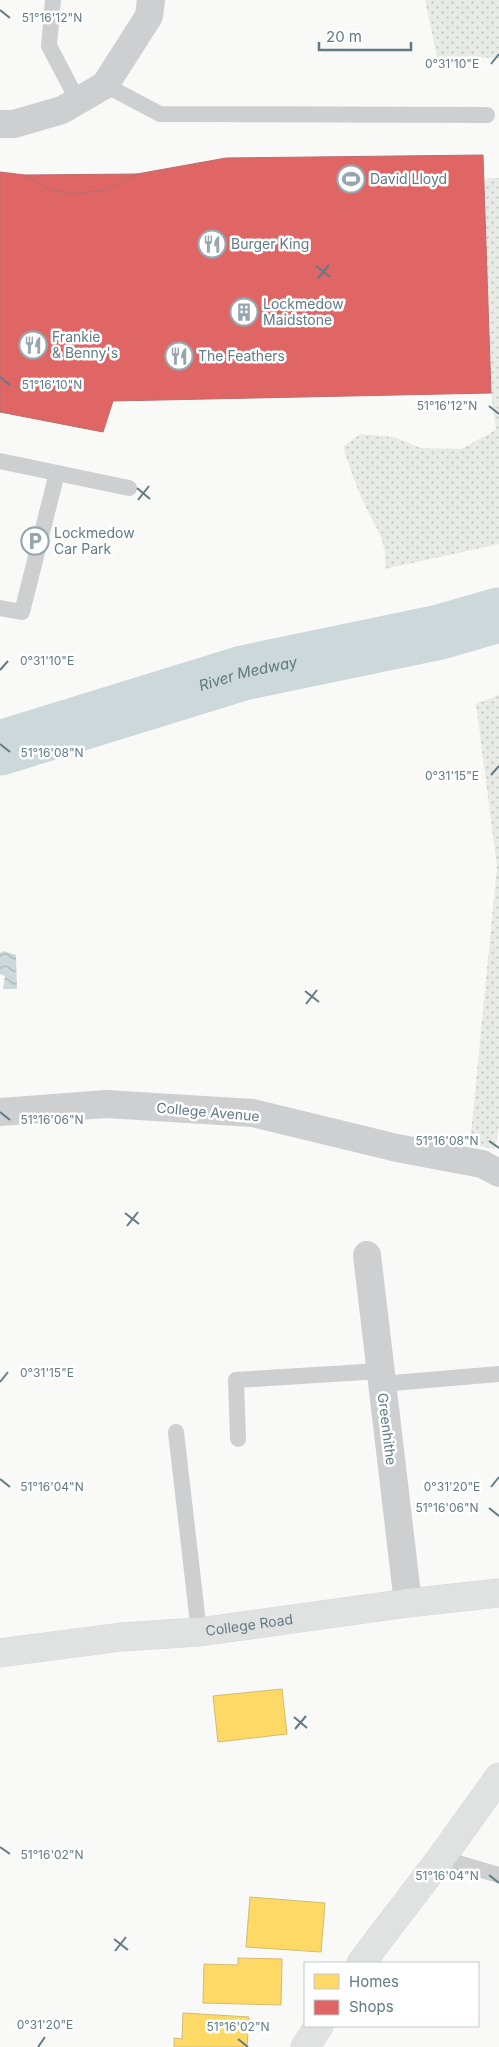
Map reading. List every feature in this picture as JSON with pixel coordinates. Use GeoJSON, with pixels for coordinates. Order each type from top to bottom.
{"type":"FeatureCollection","features":[{"type":"Feature","properties":{"kind":"main road","name":"College Road"},"geometry":{"type":"LineString","coordinates":[[0,1653],[121,1637],[199,1632],[408,1603],[499,1593]]}},
{"type":"Feature","properties":{"kind":"main road"},"geometry":{"type":"LineString","coordinates":[[362,1962],[441,1858],[499,1777]]}},
{"type":"Feature","properties":{"kind":"main road"},"geometry":{"type":"LineString","coordinates":[[305,2047],[318,2027]]}},
{"type":"Feature","properties":{"kind":"street"},"geometry":{"type":"LineString","coordinates":[[0,124],[14,124],[62,110],[105,85],[149,16],[152,0]]}},
{"type":"Feature","properties":{"kind":"street","name":"College Avenue"},"geometry":{"type":"LineString","coordinates":[[0,1112],[106,1104],[252,1114],[397,1148],[482,1164],[499,1173]]}},
{"type":"Feature","properties":{"kind":"street","name":"Greenhithe"},"geometry":{"type":"LineString","coordinates":[[368,1255],[380,1377],[408,1603]]}},
{"type":"Feature","properties":{"kind":"lane"},"geometry":{"type":"LineString","coordinates":[[53,0],[49,46],[78,101]]}},
{"type":"Feature","properties":{"kind":"lane"},"geometry":{"type":"LineString","coordinates":[[105,85],[160,114],[487,115]]}},
{"type":"Feature","properties":{"kind":"lane"},"geometry":{"type":"LineString","coordinates":[[0,461],[129,488]]}},
{"type":"Feature","properties":{"kind":"lane"},"geometry":{"type":"LineString","coordinates":[[0,608],[22,612],[57,473]]}},
{"type":"Feature","properties":{"kind":"lane"},"geometry":{"type":"LineString","coordinates":[[238,1439],[236,1380],[499,1374]]}},
{"type":"Feature","properties":{"kind":"lane"},"geometry":{"type":"LineString","coordinates":[[176,1432],[199,1632]]}},
{"type":"Feature","properties":{"kind":"lane"},"geometry":{"type":"LineString","coordinates":[[441,1858],[499,1875]]}},
{"type":"Feature","properties":{"kind":"shaded area"},"geometry":{"type":"Polygon","coordinates":[[[425,0],[499,0],[499,58],[437,57],[425,0]]]}},
{"type":"Feature","properties":{"kind":"shaded area"},"geometry":{"type":"Polygon","coordinates":[[[499,178],[499,544],[385,569],[382,541],[360,495],[343,447],[360,434],[394,437],[421,448],[461,449],[496,430],[491,393],[484,180],[499,178]]]}},
{"type":"Feature","properties":{"kind":"shaded area"},"geometry":{"type":"Polygon","coordinates":[[[499,695],[499,1125],[495,1149],[470,1144],[497,867],[476,704],[499,695]]]}},
{"type":"Feature","properties":{"kind":"water"},"geometry":{"type":"Polygon","coordinates":[[[3,951],[16,955],[17,989],[3,989],[5,976],[0,974],[0,953],[3,951]]]}},
{"type":"Feature","properties":{"kind":"building: Homes"},"geometry":{"type":"Polygon","coordinates":[[[282,1689],[287,1734],[218,1742],[213,1696],[282,1689]]]}},
{"type":"Feature","properties":{"kind":"building: Homes"},"geometry":{"type":"Polygon","coordinates":[[[250,1897],[325,1903],[321,1952],[246,1947],[250,1897]]]}},
{"type":"Feature","properties":{"kind":"building: Homes"},"geometry":{"type":"Polygon","coordinates":[[[238,1958],[282,1959],[281,2005],[203,2003],[204,1964],[238,1965],[238,1958]]]}},
{"type":"Feature","properties":{"kind":"building: Homes"},"geometry":{"type":"Polygon","coordinates":[[[183,2013],[249,2017],[247,2047],[174,2047],[174,2038],[182,2039],[183,2013]]]}},
{"type":"Feature","properties":{"kind":"building: Shops","name":"Lockmedow Maidstone"},"geometry":{"type":"Polygon","coordinates":[[[483,155],[491,393],[113,401],[103,432],[0,412],[0,172],[25,175],[47,188],[65,193],[80,193],[105,190],[137,174],[226,158],[483,155]]]}},
{"type":"Feature","properties":{"kind":"building: Shops"},"geometry":{"type":"Polygon","coordinates":[[[137,174],[105,190],[80,193],[65,193],[47,188],[25,175],[137,174]]]}},
{"type":"Feature","properties":{"kind":"waterway","name":"River Medway"},"geometry":{"type":"LineString","coordinates":[[0,748],[243,673],[440,632],[499,615]]}},
{"type":"Feature","properties":{"kind":"place","name":"David Lloyd"},"geometry":{"type":"Point","coordinates":[351,179]}},
{"type":"Feature","properties":{"kind":"place","name":"Burger King"},"geometry":{"type":"Point","coordinates":[212,244]}},
{"type":"Feature","properties":{"kind":"place","name":"Lockmedow Maidstone"},"geometry":{"type":"Point","coordinates":[244,312]}},
{"type":"Feature","properties":{"kind":"place","name":"Frankie & Benny's"},"geometry":{"type":"Point","coordinates":[33,345]}},
{"type":"Feature","properties":{"kind":"place","name":"The Feathers"},"geometry":{"type":"Point","coordinates":[179,356]}},
{"type":"Feature","properties":{"kind":"place","name":"Lockmedow Car Park"},"geometry":{"type":"Point","coordinates":[35,541]}}]}
